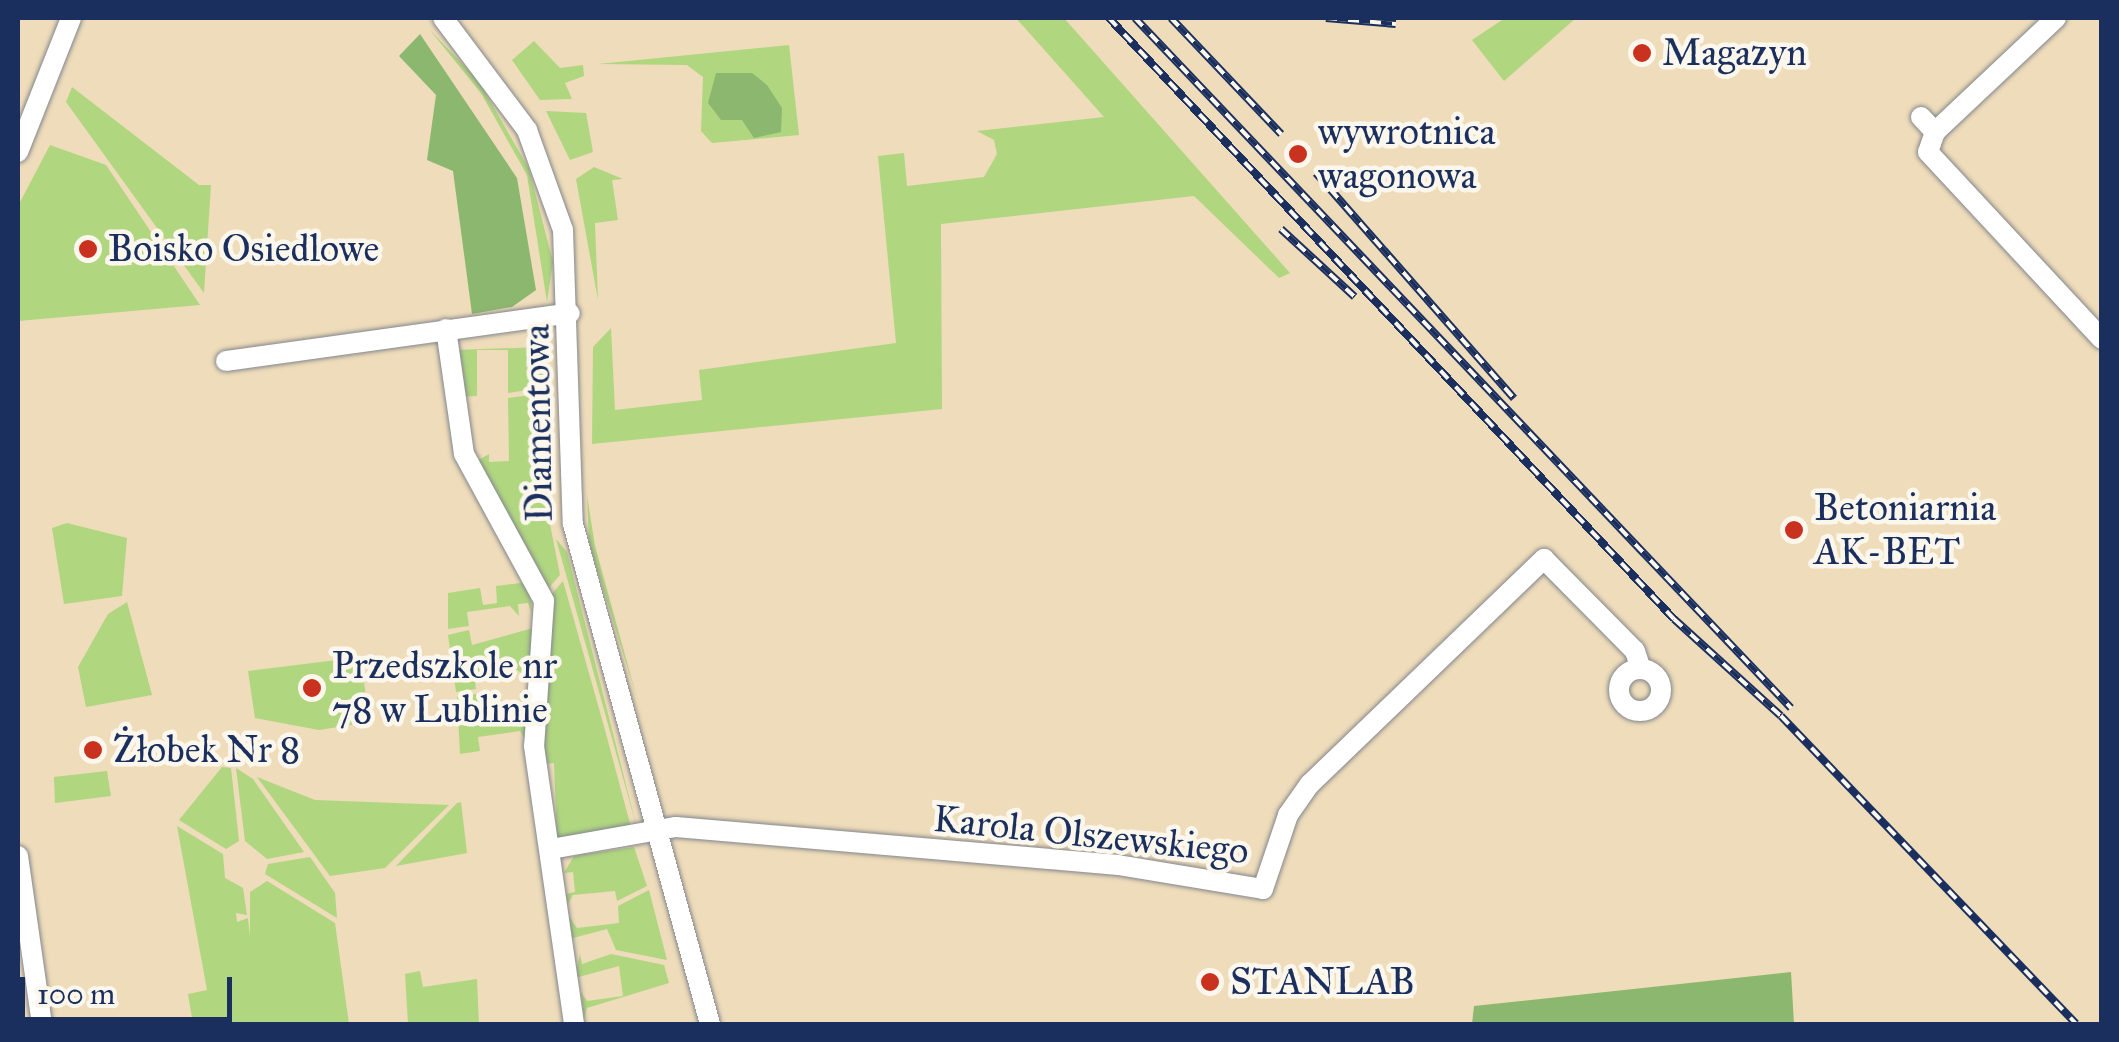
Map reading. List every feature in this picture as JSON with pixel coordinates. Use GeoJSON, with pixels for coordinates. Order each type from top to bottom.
{"type":"FeatureCollection","features":[{"type":"Feature","properties":{"kind":"street"},"geometry":{"type":"LineString","coordinates":[[18,152],[71,18]]}},
{"type":"Feature","properties":{"kind":"street","name":"Diamentowa"},"geometry":{"type":"LineString","coordinates":[[443,18],[534,146],[563,230],[570,313],[572,524],[710,1024]]}},
{"type":"Feature","properties":{"kind":"street"},"geometry":{"type":"LineString","coordinates":[[2056,18],[1928,124],[1928,152],[2102,340]]}},
{"type":"Feature","properties":{"kind":"street"},"geometry":{"type":"LineString","coordinates":[[226,361],[570,313]]}},
{"type":"Feature","properties":{"kind":"street"},"geometry":{"type":"LineString","coordinates":[[446,329],[464,454],[544,601],[534,746],[552,848],[574,1024]]}},
{"type":"Feature","properties":{"kind":"street","name":"Karola Olszewskiego"},"geometry":{"type":"LineString","coordinates":[[656,832],[1118,865],[1263,888],[1299,800],[1544,560],[1635,652],[1641,669]]}},
{"type":"Feature","properties":{"kind":"street"},"geometry":{"type":"LineString","coordinates":[[552,848],[656,832]]}},
{"type":"Feature","properties":{"kind":"street"},"geometry":{"type":"LineString","coordinates":[[18,856],[42,1024]]}},
{"type":"Feature","properties":{"kind":"green space"},"geometry":{"type":"Polygon","coordinates":[[[1016,18],[1064,18],[1290,273],[1279,278],[1194,196],[941,224],[942,409],[592,444],[593,347],[611,328],[615,410],[702,400],[699,370],[896,343],[878,156],[904,153],[907,186],[984,177],[997,154],[994,140],[977,131],[1104,117],[1016,18]]]}},
{"type":"Feature","properties":{"kind":"green space"},"geometry":{"type":"Polygon","coordinates":[[[1505,18],[1576,18],[1504,81],[1472,40],[1505,18]]]}},
{"type":"Feature","properties":{"kind":"green space"},"geometry":{"type":"Polygon","coordinates":[[[429,29],[478,80],[529,169],[553,262],[547,302],[527,175],[481,93],[429,29]]]}},
{"type":"Feature","properties":{"kind":"green space"},"geometry":{"type":"Polygon","coordinates":[[[420,34],[517,178],[536,290],[512,307],[472,314],[453,171],[427,160],[436,95],[399,56],[420,34]]]}},
{"type":"Feature","properties":{"kind":"green space"},"geometry":{"type":"Polygon","coordinates":[[[534,41],[560,68],[583,65],[584,76],[565,83],[572,99],[540,100],[512,60],[534,41]]]}},
{"type":"Feature","properties":{"kind":"green space"},"geometry":{"type":"Polygon","coordinates":[[[789,45],[799,135],[712,143],[701,131],[703,77],[687,65],[598,64],[789,45]]]}},
{"type":"Feature","properties":{"kind":"green space"},"geometry":{"type":"Polygon","coordinates":[[[716,73],[752,73],[767,85],[782,108],[781,132],[754,138],[742,120],[721,120],[708,103],[716,73]]]}},
{"type":"Feature","properties":{"kind":"green space"},"geometry":{"type":"Polygon","coordinates":[[[72,87],[199,185],[211,185],[204,293],[66,102],[72,87]]]}},
{"type":"Feature","properties":{"kind":"green space"},"geometry":{"type":"Polygon","coordinates":[[[546,111],[586,113],[593,152],[570,160],[546,111]]]}},
{"type":"Feature","properties":{"kind":"green space"},"geometry":{"type":"Polygon","coordinates":[[[50,145],[106,165],[200,305],[18,321],[18,206],[50,145]]]}},
{"type":"Feature","properties":{"kind":"green space"},"geometry":{"type":"Polygon","coordinates":[[[594,167],[623,179],[612,180],[618,220],[595,223],[598,300],[576,179],[594,167]]]}},
{"type":"Feature","properties":{"kind":"green space"},"geometry":{"type":"Polygon","coordinates":[[[542,347],[547,387],[508,393],[508,350],[477,350],[477,396],[460,397],[456,350],[542,347]]]}},
{"type":"Feature","properties":{"kind":"green space"},"geometry":{"type":"Polygon","coordinates":[[[547,393],[549,519],[560,575],[546,591],[477,461],[489,454],[489,462],[509,461],[508,398],[547,393]]]}},
{"type":"Feature","properties":{"kind":"green space"},"geometry":{"type":"Polygon","coordinates":[[[587,495],[595,546],[636,695],[589,543],[587,495]]]}},
{"type":"Feature","properties":{"kind":"green space"},"geometry":{"type":"Polygon","coordinates":[[[67,523],[127,538],[122,596],[64,604],[52,528],[67,523]]]}},
{"type":"Feature","properties":{"kind":"green space"},"geometry":{"type":"Polygon","coordinates":[[[556,539],[567,552],[637,828],[592,667],[556,539]]]}},
{"type":"Feature","properties":{"kind":"green space"},"geometry":{"type":"Polygon","coordinates":[[[563,581],[632,831],[557,838],[554,763],[544,764],[541,740],[549,597],[563,581]]]}},
{"type":"Feature","properties":{"kind":"green space"},"geometry":{"type":"Polygon","coordinates":[[[529,584],[532,614],[528,603],[518,604],[519,616],[510,606],[467,612],[469,626],[448,629],[448,593],[480,588],[483,605],[497,603],[496,586],[529,584]]]}},
{"type":"Feature","properties":{"kind":"green space"},"geometry":{"type":"Polygon","coordinates":[[[127,602],[152,695],[86,707],[78,667],[108,614],[127,602]]]}},
{"type":"Feature","properties":{"kind":"green space"},"geometry":{"type":"Polygon","coordinates":[[[533,628],[530,679],[517,670],[474,675],[476,689],[456,692],[448,635],[469,630],[472,645],[533,628]]]}},
{"type":"Feature","properties":{"kind":"green space"},"geometry":{"type":"Polygon","coordinates":[[[361,657],[369,722],[319,730],[255,718],[248,671],[361,657]]]}},
{"type":"Feature","properties":{"kind":"green space"},"geometry":{"type":"Polygon","coordinates":[[[520,691],[529,691],[526,741],[520,731],[478,737],[480,751],[460,754],[457,697],[476,694],[479,708],[521,702],[520,691]]]}},
{"type":"Feature","properties":{"kind":"green space"},"geometry":{"type":"Polygon","coordinates":[[[222,767],[231,768],[239,841],[226,849],[179,820],[222,767]]]}},
{"type":"Feature","properties":{"kind":"green space"},"geometry":{"type":"Polygon","coordinates":[[[236,768],[253,779],[304,852],[267,859],[245,841],[236,768]]]}},
{"type":"Feature","properties":{"kind":"green space"},"geometry":{"type":"Polygon","coordinates":[[[107,771],[111,796],[55,803],[54,777],[107,771]]]}},
{"type":"Feature","properties":{"kind":"green space"},"geometry":{"type":"Polygon","coordinates":[[[257,777],[315,800],[449,805],[385,868],[330,876],[257,777]]]}},
{"type":"Feature","properties":{"kind":"green space"},"geometry":{"type":"Polygon","coordinates":[[[461,802],[467,853],[396,866],[457,803],[461,802]]]}},
{"type":"Feature","properties":{"kind":"green space"},"geometry":{"type":"Polygon","coordinates":[[[177,826],[223,854],[225,878],[243,888],[247,915],[236,913],[237,922],[248,918],[250,937],[250,892],[267,881],[335,923],[349,1024],[193,1024],[188,994],[207,990],[177,826]]]}},
{"type":"Feature","properties":{"kind":"green space"},"geometry":{"type":"Polygon","coordinates":[[[634,847],[647,886],[617,901],[615,891],[573,895],[568,904],[566,894],[575,892],[573,872],[564,873],[574,856],[634,847]]]}},
{"type":"Feature","properties":{"kind":"green space"},"geometry":{"type":"Polygon","coordinates":[[[310,857],[335,893],[337,918],[265,874],[268,864],[310,857]]]}},
{"type":"Feature","properties":{"kind":"green space"},"geometry":{"type":"Polygon","coordinates":[[[649,890],[667,960],[616,950],[607,929],[569,939],[569,916],[577,928],[619,923],[618,906],[649,890]]]}},
{"type":"Feature","properties":{"kind":"green space"},"geometry":{"type":"Polygon","coordinates":[[[580,954],[582,964],[611,954],[664,965],[669,983],[587,1008],[584,1019],[581,992],[587,1001],[623,996],[619,966],[575,978],[580,954]]]}},
{"type":"Feature","properties":{"kind":"green space"},"geometry":{"type":"Polygon","coordinates":[[[420,971],[423,987],[477,979],[479,1024],[408,1024],[405,974],[420,971]]]}},
{"type":"Feature","properties":{"kind":"green space"},"geometry":{"type":"Polygon","coordinates":[[[1791,972],[1794,1024],[1472,1024],[1474,1006],[1791,972]]]}},
{"type":"Feature","properties":{"kind":"railway"},"geometry":{"type":"LineString","coordinates":[[1109,18],[1674,619],[1781,716],[2076,1024]]}},
{"type":"Feature","properties":{"kind":"railway"},"geometry":{"type":"LineString","coordinates":[[1135,18],[1791,708]]}},
{"type":"Feature","properties":{"kind":"railway"},"geometry":{"type":"LineString","coordinates":[[1171,18],[1281,134]]}},
{"type":"Feature","properties":{"kind":"railway"},"geometry":{"type":"LineString","coordinates":[[1326,18],[1396,24]]}},
{"type":"Feature","properties":{"kind":"railway"},"geometry":{"type":"LineString","coordinates":[[1316,173],[1514,398]]}},
{"type":"Feature","properties":{"kind":"railway"},"geometry":{"type":"LineString","coordinates":[[1281,229],[1355,297]]}},
{"type":"Feature","properties":{"kind":"place","name":"Magazyn"},"geometry":{"type":"Point","coordinates":[1642,53]}},
{"type":"Feature","properties":{"kind":"place","name":"wywrotnica wagonowa"},"geometry":{"type":"Point","coordinates":[1298,154]}},
{"type":"Feature","properties":{"kind":"place","name":"Boisko Osiedlowe"},"geometry":{"type":"Point","coordinates":[88,249]}},
{"type":"Feature","properties":{"kind":"place","name":"Betoniarnia AK-BET"},"geometry":{"type":"Point","coordinates":[1794,530]}},
{"type":"Feature","properties":{"kind":"place","name":"Przedszkole nr 78 w Lublinie"},"geometry":{"type":"Point","coordinates":[312,688]}},
{"type":"Feature","properties":{"kind":"place","name":"Żłobek Nr 8"},"geometry":{"type":"Point","coordinates":[93,750]}},
{"type":"Feature","properties":{"kind":"place","name":"STANLAB"},"geometry":{"type":"Point","coordinates":[1210,982]}}]}
